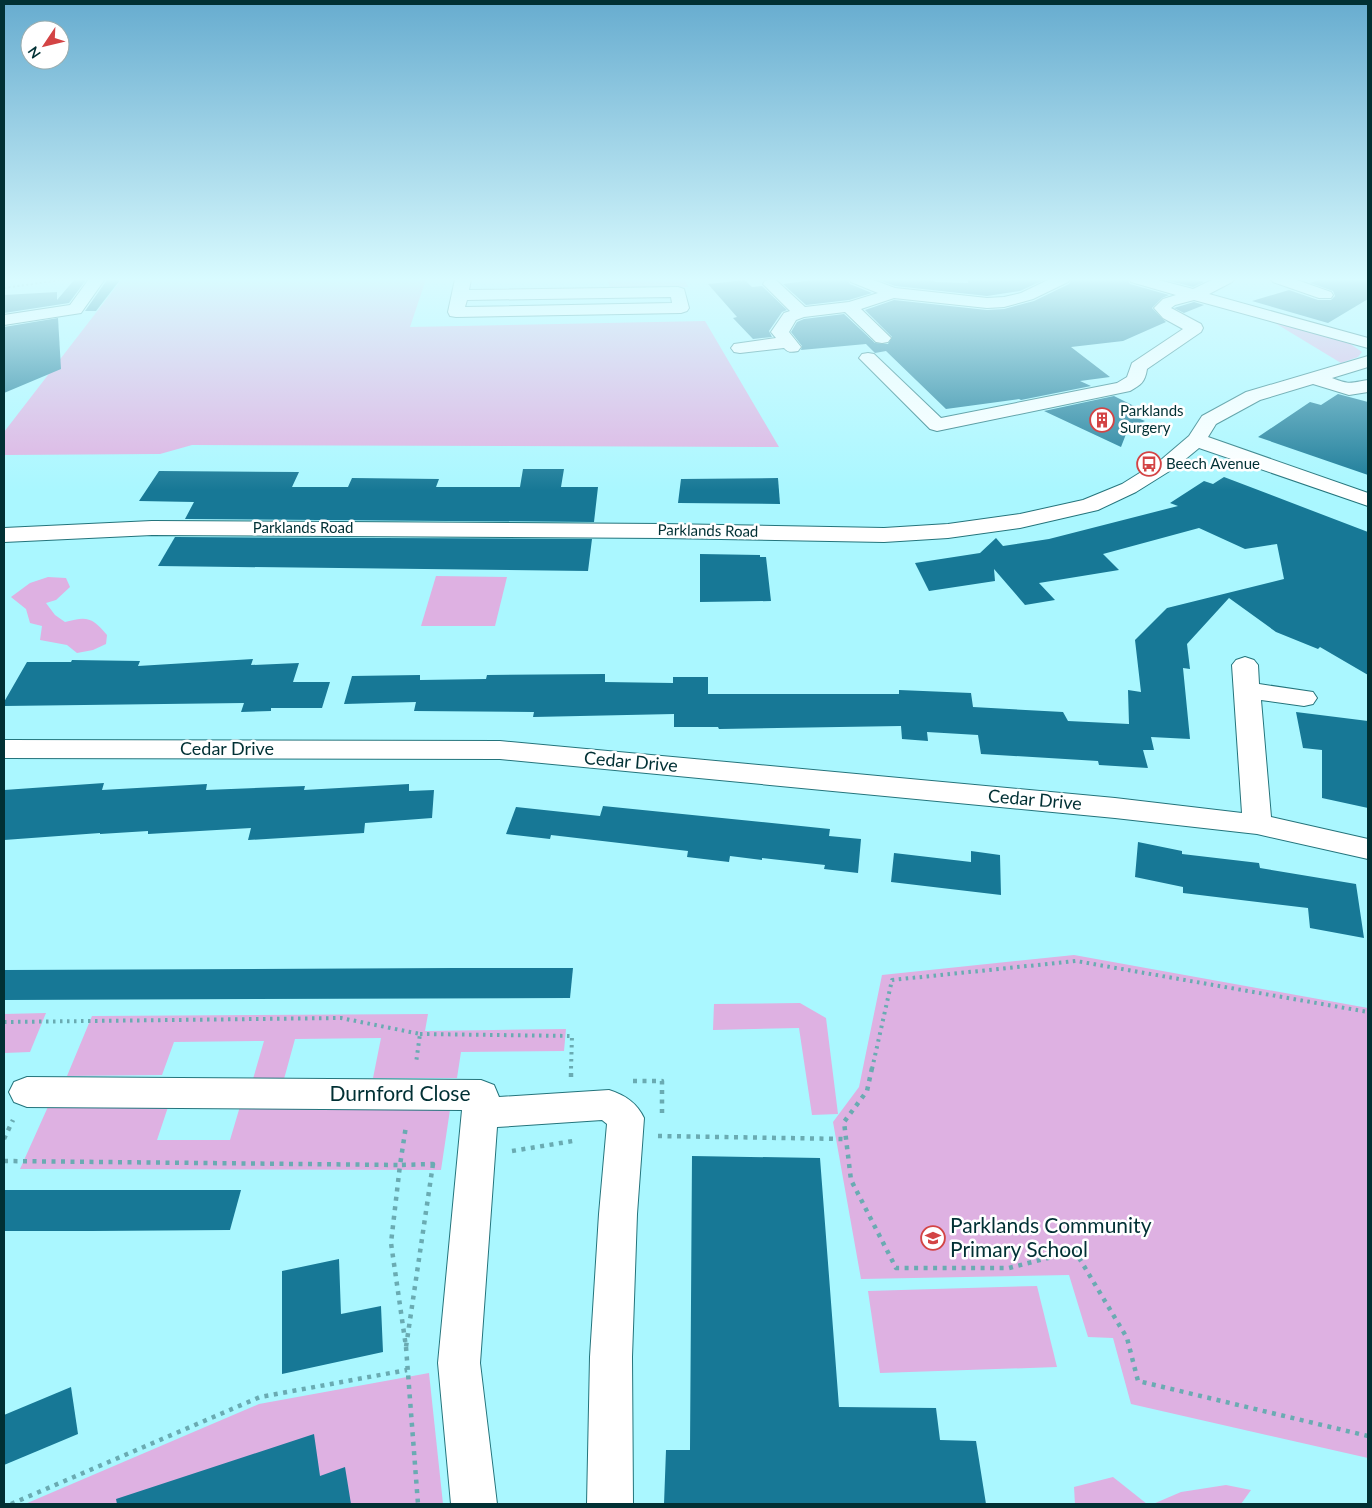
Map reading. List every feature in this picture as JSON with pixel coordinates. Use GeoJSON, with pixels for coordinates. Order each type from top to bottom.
{"type":"FeatureCollection","features":[{"type":"Feature","properties":{"kind":"street"},"geometry":{"type":"LineString","coordinates":[[868,358],[937,425],[1131,384],[1136,380],[1138,368],[1165,349]]}},
{"type":"Feature","properties":{"kind":"street","name":"Parklands Road"},"geometry":{"type":"LineString","coordinates":[[4,535],[152,528],[653,530],[884,535],[948,532],[1020,520],[1090,505],[1128,488],[1169,463],[1196,440],[1209,420],[1253,396],[1368,361]]}},
{"type":"Feature","properties":{"kind":"street"},"geometry":{"type":"LineString","coordinates":[[1315,378],[1350,390],[1360,390],[1368,385]]}},
{"type":"Feature","properties":{"kind":"street"},"geometry":{"type":"LineString","coordinates":[[1196,440],[1368,500]]}},
{"type":"Feature","properties":{"kind":"street"},"geometry":{"type":"LineString","coordinates":[[1257,824],[1246,678],[1304,698]]}},
{"type":"Feature","properties":{"kind":"street","name":"Cedar Drive"},"geometry":{"type":"LineString","coordinates":[[4,749],[500,750],[1115,808],[1257,824],[1368,849]]}},
{"type":"Feature","properties":{"kind":"street","name":"Durnford Close"},"geometry":{"type":"LineString","coordinates":[[27,1092],[481,1095],[459,1363],[474,1504]]}},
{"type":"Feature","properties":{"kind":"street"},"geometry":{"type":"LineString","coordinates":[[480,1113],[609,1105],[626,1118],[618,1214],[611,1348],[610,1504]]}},
{"type":"Feature","properties":{"kind":"path"},"geometry":{"type":"LineString","coordinates":[[1368,1012],[1076,961],[892,980],[867,1091],[844,1122],[851,1180],[896,1268],[1009,1268],[1075,1251],[1127,1338],[1138,1381],[1368,1436]]}},
{"type":"Feature","properties":{"kind":"path"},"geometry":{"type":"LineString","coordinates":[[420,1034],[572,1036],[571,1081],[578,1081]]}},
{"type":"Feature","properties":{"kind":"path"},"geometry":{"type":"LineString","coordinates":[[624,1081],[662,1081],[662,1118]]}},
{"type":"Feature","properties":{"kind":"path"},"geometry":{"type":"LineString","coordinates":[[661,1127],[661,1136]]}},
{"type":"Feature","properties":{"kind":"path"},"geometry":{"type":"LineString","coordinates":[[406,1348],[433,1164],[400,1165],[391,1243],[406,1348],[418,1504]]}},
{"type":"Feature","properties":{"kind":"path"},"geometry":{"type":"LineString","coordinates":[[11,1504],[260,1397],[407,1370]]}},
{"type":"Feature","properties":{"kind":"shaded area"},"geometry":{"type":"Polygon","coordinates":[[[68,349],[722,349],[779,447],[192,445],[160,454],[4,455],[4,432],[68,349]]]}},
{"type":"Feature","properties":{"kind":"shaded area"},"geometry":{"type":"Polygon","coordinates":[[[1319,349],[1358,349],[1362,352],[1358,357],[1341,363],[1319,349]]]}},
{"type":"Feature","properties":{"kind":"shaded area"},"geometry":{"type":"Polygon","coordinates":[[[436,576],[507,577],[495,626],[421,626],[436,576]]]}},
{"type":"Feature","properties":{"kind":"shaded area"},"geometry":{"type":"Polygon","coordinates":[[[48,577],[66,578],[70,587],[56,600],[46,603],[55,615],[65,622],[79,619],[93,621],[107,635],[106,644],[93,650],[77,653],[67,645],[40,640],[42,626],[30,623],[26,609],[11,597],[30,583],[48,577]]]}},
{"type":"Feature","properties":{"kind":"shaded area"},"geometry":{"type":"Polygon","coordinates":[[[1074,955],[1368,1008],[1368,1458],[1131,1404],[1113,1338],[1088,1337],[1069,1275],[861,1279],[833,1122],[859,1087],[882,975],[1074,955]]]}},
{"type":"Feature","properties":{"kind":"shaded area"},"geometry":{"type":"Polygon","coordinates":[[[800,1003],[826,1018],[838,1114],[812,1115],[799,1028],[713,1030],[714,1004],[800,1003]]]}},
{"type":"Feature","properties":{"kind":"shaded area"},"geometry":{"type":"Polygon","coordinates":[[[46,1013],[30,1052],[4,1053],[4,1014],[46,1013]]]}},
{"type":"Feature","properties":{"kind":"shaded area"},"geometry":{"type":"Polygon","coordinates":[[[428,1014],[425,1031],[566,1029],[564,1051],[461,1052],[457,1078],[373,1078],[381,1038],[295,1039],[284,1079],[253,1079],[264,1041],[174,1042],[162,1075],[67,1076],[92,1016],[428,1014]]]}},
{"type":"Feature","properties":{"kind":"shaded area"},"geometry":{"type":"Polygon","coordinates":[[[51,1100],[170,1101],[157,1140],[230,1140],[241,1103],[451,1103],[441,1170],[20,1169],[51,1100]]]}},
{"type":"Feature","properties":{"kind":"shaded area"},"geometry":{"type":"Polygon","coordinates":[[[1037,1286],[1057,1367],[880,1373],[868,1291],[1037,1286]]]}},
{"type":"Feature","properties":{"kind":"shaded area"},"geometry":{"type":"Polygon","coordinates":[[[429,1373],[443,1504],[25,1504],[259,1404],[429,1373]]]}},
{"type":"Feature","properties":{"kind":"shaded area"},"geometry":{"type":"Polygon","coordinates":[[[1113,1477],[1147,1504],[1075,1504],[1074,1487],[1113,1477]]]}},
{"type":"Feature","properties":{"kind":"shaded area"},"geometry":{"type":"Polygon","coordinates":[[[1226,1485],[1251,1490],[1241,1504],[1153,1504],[1181,1492],[1226,1485]]]}},
{"type":"Feature","properties":{"kind":"building"},"geometry":{"type":"Polygon","coordinates":[[[4,349],[60,349],[61,369],[4,393],[4,349]]]}},
{"type":"Feature","properties":{"kind":"building"},"geometry":{"type":"Polygon","coordinates":[[[871,349],[1074,349],[1110,377],[1080,381],[1091,386],[1021,400],[946,409],[886,351],[875,353],[871,349]]]}},
{"type":"Feature","properties":{"kind":"building"},"geometry":{"type":"Polygon","coordinates":[[[1338,394],[1368,402],[1368,475],[1258,437],[1310,402],[1321,405],[1338,394]]]}},
{"type":"Feature","properties":{"kind":"building","name":"Parklands Surgery"},"geometry":{"type":"Polygon","coordinates":[[[1114,396],[1136,407],[1123,412],[1145,421],[1128,429],[1121,447],[1044,411],[1114,396]]]}},
{"type":"Feature","properties":{"kind":"building"},"geometry":{"type":"Polygon","coordinates":[[[523,469],[564,469],[561,487],[598,487],[594,522],[185,519],[194,502],[139,501],[159,471],[299,472],[292,487],[348,487],[352,478],[439,479],[436,487],[520,487],[523,469]]]}},
{"type":"Feature","properties":{"kind":"building"},"geometry":{"type":"Polygon","coordinates":[[[1224,477],[1368,532],[1368,675],[1320,647],[1318,649],[1276,632],[1229,598],[1187,644],[1190,669],[1183,668],[1190,739],[1151,737],[1154,750],[1143,750],[1148,768],[1099,765],[1098,761],[981,754],[978,735],[927,732],[928,741],[902,739],[901,726],[719,729],[718,727],[674,727],[674,714],[533,717],[534,712],[414,711],[416,702],[344,704],[352,676],[420,675],[420,680],[486,679],[487,675],[605,674],[605,682],[673,683],[673,677],[708,677],[708,694],[899,694],[899,690],[971,693],[973,707],[1063,712],[1068,721],[1129,724],[1128,690],[1141,692],[1135,640],[1167,608],[1284,579],[1277,544],[1245,549],[1199,528],[1103,554],[1119,570],[1039,583],[1055,600],[1025,605],[994,569],[995,581],[929,591],[915,563],[980,553],[996,538],[1003,546],[1049,539],[1178,506],[1170,503],[1204,481],[1213,484],[1224,477]]]}},
{"type":"Feature","properties":{"kind":"building"},"geometry":{"type":"Polygon","coordinates":[[[778,478],[780,504],[678,503],[681,479],[778,478]]]}},
{"type":"Feature","properties":{"kind":"building"},"geometry":{"type":"Polygon","coordinates":[[[175,537],[592,539],[588,571],[158,566],[175,537]]]}},
{"type":"Feature","properties":{"kind":"building"},"geometry":{"type":"Polygon","coordinates":[[[700,554],[760,555],[760,557],[766,557],[771,601],[700,602],[700,554]]]}},
{"type":"Feature","properties":{"kind":"building"},"geometry":{"type":"Polygon","coordinates":[[[253,659],[251,665],[299,663],[293,682],[330,682],[322,708],[271,708],[271,711],[241,712],[244,703],[4,706],[4,702],[27,662],[71,662],[72,660],[140,661],[138,666],[253,659]]]}},
{"type":"Feature","properties":{"kind":"building"},"geometry":{"type":"Polygon","coordinates":[[[1296,712],[1368,721],[1368,808],[1322,798],[1322,750],[1303,748],[1296,712]]]}},
{"type":"Feature","properties":{"kind":"building"},"geometry":{"type":"Polygon","coordinates":[[[104,783],[102,790],[207,784],[206,790],[305,786],[304,790],[409,784],[409,791],[434,790],[432,818],[365,823],[364,833],[248,840],[251,828],[148,834],[148,831],[100,833],[4,840],[4,790],[104,783]]]}},
{"type":"Feature","properties":{"kind":"building"},"geometry":{"type":"Polygon","coordinates":[[[603,806],[830,829],[829,836],[861,839],[858,873],[824,869],[825,865],[762,858],[762,860],[730,856],[729,862],[687,857],[688,851],[551,835],[550,839],[506,834],[516,807],[600,816],[603,806]]]}},
{"type":"Feature","properties":{"kind":"building"},"geometry":{"type":"Polygon","coordinates":[[[1138,842],[1182,851],[1182,854],[1259,863],[1260,868],[1356,884],[1364,938],[1310,928],[1308,908],[1183,893],[1183,887],[1135,877],[1138,842]]]}},
{"type":"Feature","properties":{"kind":"building"},"geometry":{"type":"Polygon","coordinates":[[[971,851],[1000,855],[1001,895],[891,882],[894,853],[971,862],[971,851]]]}},
{"type":"Feature","properties":{"kind":"building"},"geometry":{"type":"Polygon","coordinates":[[[573,968],[570,998],[4,1000],[4,970],[573,968]]]}},
{"type":"Feature","properties":{"kind":"building"},"geometry":{"type":"Polygon","coordinates":[[[692,1156],[820,1158],[839,1407],[936,1408],[940,1440],[976,1441],[986,1504],[664,1504],[666,1450],[690,1450],[692,1156]]]}},
{"type":"Feature","properties":{"kind":"building"},"geometry":{"type":"Polygon","coordinates":[[[4,1190],[241,1190],[230,1230],[4,1231],[4,1190]]]}},
{"type":"Feature","properties":{"kind":"building"},"geometry":{"type":"Polygon","coordinates":[[[339,1259],[341,1314],[381,1306],[383,1352],[282,1374],[282,1271],[339,1259]]]}},
{"type":"Feature","properties":{"kind":"building"},"geometry":{"type":"Polygon","coordinates":[[[71,1387],[78,1434],[4,1465],[4,1415],[71,1387]]]}},
{"type":"Feature","properties":{"kind":"building"},"geometry":{"type":"Polygon","coordinates":[[[314,1434],[320,1476],[345,1467],[351,1504],[117,1504],[116,1499],[314,1434]]]}},
{"type":"Feature","properties":{"kind":"place","name":"Parklands Surgery"},"geometry":{"type":"Point","coordinates":[1102,420]}},
{"type":"Feature","properties":{"kind":"place","name":"Beech Avenue"},"geometry":{"type":"Point","coordinates":[1149,464]}},
{"type":"Feature","properties":{"kind":"place","name":"Parklands Community Primary School"},"geometry":{"type":"Point","coordinates":[933,1238]}}]}
